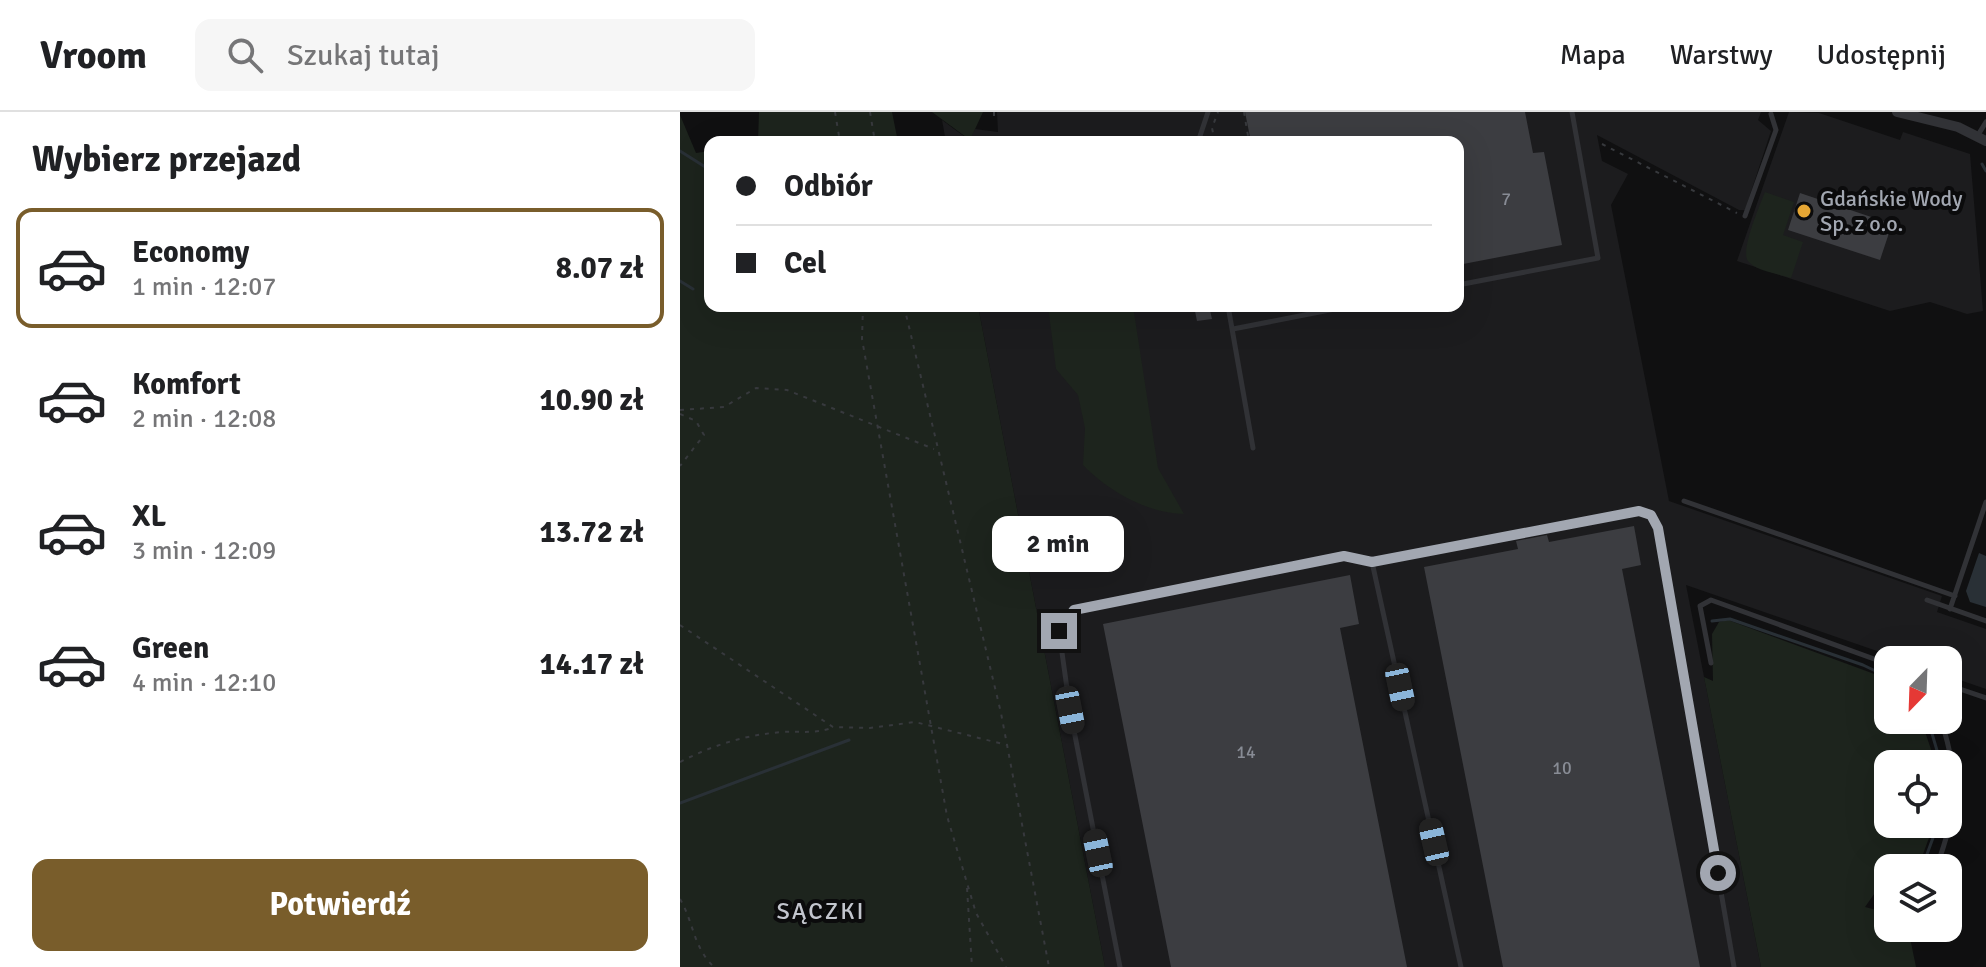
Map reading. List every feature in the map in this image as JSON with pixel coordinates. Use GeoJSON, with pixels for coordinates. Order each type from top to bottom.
{"type":"FeatureCollection","features":[{"type":"Feature","properties":{"kind":"street"},"geometry":{"type":"LineString","coordinates":[[1897,112],[1958,127],[1982,138]]}},
{"type":"Feature","properties":{"kind":"lane"},"geometry":{"type":"LineString","coordinates":[[1200,136],[1208,112]]}},
{"type":"Feature","properties":{"kind":"lane"},"geometry":{"type":"LineString","coordinates":[[1464,284],[1598,258],[1572,112]]}},
{"type":"Feature","properties":{"kind":"lane"},"geometry":{"type":"LineString","coordinates":[[1745,216],[1776,130],[1771,114]]}},
{"type":"Feature","properties":{"kind":"lane"},"geometry":{"type":"LineString","coordinates":[[1982,138],[1986,122]]}},
{"type":"Feature","properties":{"kind":"lane"},"geometry":{"type":"LineString","coordinates":[[1229,312],[1253,448]]}},
{"type":"Feature","properties":{"kind":"lane"},"geometry":{"type":"LineString","coordinates":[[1233,329],[1319,312]]}},
{"type":"Feature","properties":{"kind":"lane"},"geometry":{"type":"LineString","coordinates":[[1684,501],[1955,596]]}},
{"type":"Feature","properties":{"kind":"lane"},"geometry":{"type":"LineString","coordinates":[[1950,609],[1986,502]]}},
{"type":"Feature","properties":{"kind":"lane"},"geometry":{"type":"LineString","coordinates":[[1120,967],[1070,710],[1059,631],[1066,617],[1074,610],[1344,556],[1372,562],[1639,511],[1651,515],[1658,528],[1734,967]]}},
{"type":"Feature","properties":{"kind":"lane"},"geometry":{"type":"LineString","coordinates":[[1372,562],[1461,967]]}},
{"type":"Feature","properties":{"kind":"lane"},"geometry":{"type":"LineString","coordinates":[[1711,663],[1700,606],[1711,600],[1874,659]]}},
{"type":"Feature","properties":{"kind":"lane"},"geometry":{"type":"LineString","coordinates":[[1927,600],[1986,621]]}},
{"type":"Feature","properties":{"kind":"lane"},"geometry":{"type":"LineString","coordinates":[[1962,690],[1986,698]]}},
{"type":"Feature","properties":{"kind":"lane"},"geometry":{"type":"LineString","coordinates":[[1941,854],[1956,801],[1953,758],[1945,734]]}},
{"type":"Feature","properties":{"kind":"path"},"geometry":{"type":"LineString","coordinates":[[835,112],[839,136]]}},
{"type":"Feature","properties":{"kind":"path"},"geometry":{"type":"LineString","coordinates":[[870,112],[874,136]]}},
{"type":"Feature","properties":{"kind":"path"},"geometry":{"type":"LineString","coordinates":[[994,112],[994,119]]}},
{"type":"Feature","properties":{"kind":"path"},"geometry":{"type":"LineString","coordinates":[[1214,136],[1212,128],[1218,112]]}},
{"type":"Feature","properties":{"kind":"path"},"geometry":{"type":"LineString","coordinates":[[1244,112],[1248,136]]}},
{"type":"Feature","properties":{"kind":"path"},"geometry":{"type":"LineString","coordinates":[[1602,144],[1745,216]]}},
{"type":"Feature","properties":{"kind":"path"},"geometry":{"type":"LineString","coordinates":[[863,312],[862,339],[947,816],[976,913],[1006,967]]}},
{"type":"Feature","properties":{"kind":"path"},"geometry":{"type":"LineString","coordinates":[[905,312],[1007,745],[1049,967]]}},
{"type":"Feature","properties":{"kind":"path"},"geometry":{"type":"LineString","coordinates":[[680,412],[724,407],[756,388],[787,390],[829,404],[936,450]]}},
{"type":"Feature","properties":{"kind":"path"},"geometry":{"type":"LineString","coordinates":[[680,412],[696,421],[704,435],[680,466]]}},
{"type":"Feature","properties":{"kind":"path"},"geometry":{"type":"LineString","coordinates":[[680,625],[833,727]]}},
{"type":"Feature","properties":{"kind":"path"},"geometry":{"type":"LineString","coordinates":[[680,762],[708,748],[749,736],[811,733],[833,727],[929,725],[1007,745]]}},
{"type":"Feature","properties":{"kind":"path"},"geometry":{"type":"LineString","coordinates":[[967,882],[972,967]]}},
{"type":"Feature","properties":{"kind":"path"},"geometry":{"type":"LineString","coordinates":[[680,899],[688,914],[697,950],[714,967]]}},
{"type":"Feature","properties":{"kind":"shaded area"},"geometry":{"type":"Polygon","coordinates":[[[759,112],[892,112],[897,136],[758,136],[759,112]]]}},
{"type":"Feature","properties":{"kind":"shaded area"},"geometry":{"type":"Polygon","coordinates":[[[932,112],[983,112],[972,136],[965,136],[932,112]]]}},
{"type":"Feature","properties":{"kind":"shaded area"},"geometry":{"type":"Polygon","coordinates":[[[997,112],[1761,112],[1758,120],[1771,131],[1745,210],[1739,210],[1597,135],[1602,161],[1628,174],[1611,205],[1669,501],[1942,596],[1937,612],[1986,629],[1986,689],[1962,681],[1962,646],[1874,646],[1874,650],[1686,585],[1761,967],[1105,967],[979,312],[1464,312],[1464,136],[971,136],[975,129],[998,132],[997,112]]]}},
{"type":"Feature","properties":{"kind":"shaded area"},"geometry":{"type":"Polygon","coordinates":[[[1789,112],[1819,113],[1900,140],[1903,132],[1970,154],[1983,311],[1967,314],[1930,302],[1890,311],[1737,261],[1789,112]]]}},
{"type":"Feature","properties":{"kind":"shaded area"},"geometry":{"type":"Polygon","coordinates":[[[680,115],[696,153],[704,152],[704,312],[979,312],[1105,967],[680,967],[680,115]]]}},
{"type":"Feature","properties":{"kind":"shaded area"},"geometry":{"type":"Polygon","coordinates":[[[942,120],[964,136],[945,136],[942,120]]]}},
{"type":"Feature","properties":{"kind":"shaded area"},"geometry":{"type":"Polygon","coordinates":[[[1765,192],[1794,202],[1783,235],[1803,242],[1791,278],[1756,267],[1746,256],[1765,192]]]}},
{"type":"Feature","properties":{"kind":"shaded area"},"geometry":{"type":"Polygon","coordinates":[[[1049,312],[1134,312],[1158,468],[1184,514],[1156,510],[1129,499],[1083,465],[1085,428],[1078,395],[1056,369],[1049,312]]]}},
{"type":"Feature","properties":{"kind":"shaded area"},"geometry":{"type":"Polygon","coordinates":[[[1979,553],[1986,556],[1986,607],[1970,602],[1966,591],[1979,553]]]}},
{"type":"Feature","properties":{"kind":"shaded area"},"geometry":{"type":"Polygon","coordinates":[[[1728,620],[1874,674],[1874,734],[1926,734],[1931,750],[1874,750],[1874,838],[1929,838],[1923,854],[1874,854],[1874,894],[1865,907],[1874,909],[1874,942],[1911,942],[1916,967],[1761,967],[1704,677],[1713,681],[1712,634],[1719,622],[1728,620]]]}},
{"type":"Feature","properties":{"kind":"building"},"geometry":{"type":"Polygon","coordinates":[[[1245,112],[1525,112],[1533,153],[1544,152],[1562,245],[1464,264],[1464,136],[1250,136],[1245,112]]]}},
{"type":"Feature","properties":{"kind":"building"},"geometry":{"type":"Polygon","coordinates":[[[1800,193],[1892,224],[1880,260],[1788,230],[1800,193]]]}},
{"type":"Feature","properties":{"kind":"building"},"geometry":{"type":"Polygon","coordinates":[[[1195,312],[1210,312],[1212,319],[1197,321],[1195,312]]]}},
{"type":"Feature","properties":{"kind":"building"},"geometry":{"type":"Polygon","coordinates":[[[1634,526],[1641,565],[1622,569],[1700,967],[1503,967],[1424,567],[1518,549],[1516,541],[1547,535],[1549,542],[1634,526]]]}},
{"type":"Feature","properties":{"kind":"building"},"geometry":{"type":"Polygon","coordinates":[[[1350,575],[1359,624],[1340,628],[1407,967],[1171,967],[1103,624],[1350,575]]]}},
{"type":"Feature","properties":{"kind":"waterway"},"geometry":{"type":"LineString","coordinates":[[680,151],[704,166]]}},
{"type":"Feature","properties":{"kind":"waterway"},"geometry":{"type":"LineString","coordinates":[[1982,164],[1986,171]]}},
{"type":"Feature","properties":{"kind":"waterway"},"geometry":{"type":"LineString","coordinates":[[680,281],[693,289]]}},
{"type":"Feature","properties":{"kind":"waterway"},"geometry":{"type":"LineString","coordinates":[[1712,621],[1730,619],[1874,670]]}},
{"type":"Feature","properties":{"kind":"waterway"},"geometry":{"type":"LineString","coordinates":[[1932,734],[1937,750]]}},
{"type":"Feature","properties":{"kind":"waterway"},"geometry":{"type":"LineString","coordinates":[[680,803],[849,740]]}},
{"type":"Feature","properties":{"kind":"waterway"},"geometry":{"type":"LineString","coordinates":[[1927,854],[1933,838]]}},
{"type":"Feature","properties":{"kind":"place","name":"Gdańskie Wody Sp. z o.o."},"geometry":{"type":"Point","coordinates":[1804,211]}},
{"type":"Feature","properties":{"kind":"district","name":"SĄCZKI"},"geometry":{"type":"Point","coordinates":[821,911]}},
{"type":"Feature","properties":{"kind":"route"},"geometry":{"type":"LineString","coordinates":[[1059,631],[1066,617],[1074,610],[1344,556],[1372,562],[1639,511],[1651,515],[1658,528],[1718,873]]}}]}
